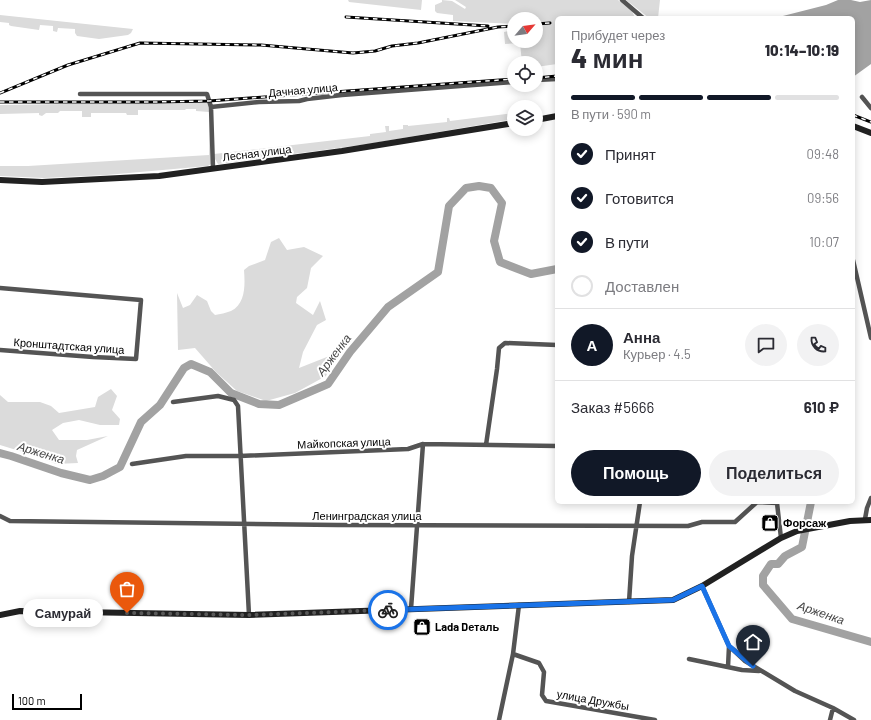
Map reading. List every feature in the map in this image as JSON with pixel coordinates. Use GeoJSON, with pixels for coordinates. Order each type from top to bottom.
{"type":"FeatureCollection","features":[{"type":"Feature","properties":{"kind":"main road"},"geometry":{"type":"LineString","coordinates":[[543,119],[555,116]]}},
{"type":"Feature","properties":{"kind":"main road","name":"Лесная улица"},"geometry":{"type":"LineString","coordinates":[[0,180],[42,182],[145,176],[267,162],[507,125]]}},
{"type":"Feature","properties":{"kind":"main road"},"geometry":{"type":"LineString","coordinates":[[855,127],[871,132]]}},
{"type":"Feature","properties":{"kind":"main road"},"geometry":{"type":"LineString","coordinates":[[0,615],[20,611],[249,615],[673,600],[702,586],[781,538],[797,531],[850,521],[868,520]]}},
{"type":"Feature","properties":{"kind":"street"},"geometry":{"type":"LineString","coordinates":[[622,0],[641,16]]}},
{"type":"Feature","properties":{"kind":"street"},"geometry":{"type":"LineString","coordinates":[[543,80],[555,79]]}},
{"type":"Feature","properties":{"kind":"street","name":"Дачная улица"},"geometry":{"type":"LineString","coordinates":[[211,107],[259,102],[299,101],[342,95],[507,83]]}},
{"type":"Feature","properties":{"kind":"street"},"geometry":{"type":"LineString","coordinates":[[80,94],[207,94],[211,107],[213,168]]}},
{"type":"Feature","properties":{"kind":"street"},"geometry":{"type":"LineString","coordinates":[[862,97],[871,108]]}},
{"type":"Feature","properties":{"kind":"street"},"geometry":{"type":"LineString","coordinates":[[855,269],[871,338]]}},
{"type":"Feature","properties":{"kind":"street","name":"Кронштадтская улица"},"geometry":{"type":"LineString","coordinates":[[0,288],[141,300],[136,359],[93,358],[0,350]]}},
{"type":"Feature","properties":{"kind":"street"},"geometry":{"type":"LineString","coordinates":[[486,445],[499,348],[505,343],[555,345]]}},
{"type":"Feature","properties":{"kind":"street"},"geometry":{"type":"LineString","coordinates":[[173,402],[218,396],[234,400],[238,406],[249,615]]}},
{"type":"Feature","properties":{"kind":"street"},"geometry":{"type":"LineString","coordinates":[[411,609],[423,444]]}},
{"type":"Feature","properties":{"kind":"street","name":"Майкопская улица"},"geometry":{"type":"LineString","coordinates":[[132,464],[186,456],[240,456],[408,449],[423,444],[555,446]]}},
{"type":"Feature","properties":{"kind":"street"},"geometry":{"type":"LineString","coordinates":[[868,520],[867,508],[871,498]]}},
{"type":"Feature","properties":{"kind":"street"},"geometry":{"type":"LineString","coordinates":[[629,602],[636,525],[640,504]]}},
{"type":"Feature","properties":{"kind":"street","name":"Ленинградская улица"},"geometry":{"type":"LineString","coordinates":[[0,516],[10,521],[244,524],[688,526],[702,522],[736,522],[755,504]]}},
{"type":"Feature","properties":{"kind":"street"},"geometry":{"type":"LineString","coordinates":[[777,504],[781,538]]}},
{"type":"Feature","properties":{"kind":"street"},"geometry":{"type":"LineString","coordinates":[[702,586],[729,646],[746,661],[760,671],[795,691],[833,708],[854,720]]}},
{"type":"Feature","properties":{"kind":"street"},"geometry":{"type":"LineString","coordinates":[[499,720],[513,654],[520,605]]}},
{"type":"Feature","properties":{"kind":"street"},"geometry":{"type":"LineString","coordinates":[[728,667],[729,646]]}},
{"type":"Feature","properties":{"kind":"street","name":"улица Дружбы"},"geometry":{"type":"LineString","coordinates":[[513,654],[539,663],[544,672],[542,695],[546,701],[655,720]]}},
{"type":"Feature","properties":{"kind":"street"},"geometry":{"type":"LineString","coordinates":[[689,659],[742,670],[760,671]]}},
{"type":"Feature","properties":{"kind":"street"},"geometry":{"type":"LineString","coordinates":[[830,720],[833,708]]}},
{"type":"Feature","properties":{"kind":"shaded area"},"geometry":{"type":"Polygon","coordinates":[[[348,0],[422,0],[421,10],[349,2],[348,0]]]}},
{"type":"Feature","properties":{"kind":"shaded area"},"geometry":{"type":"Polygon","coordinates":[[[442,0],[452,1],[465,9],[466,7],[455,0],[618,0],[632,11],[634,16],[555,16],[555,64],[543,66],[543,56],[521,56],[520,48],[543,48],[543,12],[507,12],[507,24],[453,21],[453,15],[437,13],[435,11],[435,5],[442,2],[442,0]]]}},
{"type":"Feature","properties":{"kind":"shaded area"},"geometry":{"type":"Polygon","coordinates":[[[626,0],[660,0],[658,16],[646,16],[626,0]]]}},
{"type":"Feature","properties":{"kind":"shaded area"},"geometry":{"type":"Polygon","coordinates":[[[838,0],[860,2],[871,0],[871,64],[855,76],[855,16],[783,16],[826,5],[838,0]]]}},
{"type":"Feature","properties":{"kind":"shaded area"},"geometry":{"type":"Polygon","coordinates":[[[0,15],[133,29],[128,35],[99,39],[77,36],[75,29],[58,28],[57,32],[53,31],[53,26],[40,25],[39,30],[11,26],[9,23],[0,22],[0,15]]]}},
{"type":"Feature","properties":{"kind":"shaded area"},"geometry":{"type":"Polygon","coordinates":[[[507,31],[507,44],[505,44],[504,32],[507,31]]]}},
{"type":"Feature","properties":{"kind":"shaded area"},"geometry":{"type":"Polygon","coordinates":[[[208,102],[210,109],[211,164],[208,166],[106,175],[44,178],[0,176],[0,166],[28,166],[209,155],[209,112],[196,111],[196,109],[138,110],[138,115],[127,115],[126,113],[91,113],[91,117],[82,117],[82,111],[60,111],[58,113],[46,113],[42,116],[39,115],[39,113],[0,114],[0,105],[208,102]]]}},
{"type":"Feature","properties":{"kind":"shaded area"},"geometry":{"type":"Polygon","coordinates":[[[507,114],[507,120],[368,144],[218,164],[214,154],[370,136],[370,134],[386,132],[385,126],[389,126],[389,131],[403,129],[403,125],[408,126],[447,122],[447,118],[449,118],[450,121],[507,114]]]}},
{"type":"Feature","properties":{"kind":"shaded area"},"geometry":{"type":"Polygon","coordinates":[[[279,238],[287,250],[304,247],[323,256],[311,268],[307,288],[297,297],[296,303],[313,315],[320,301],[326,320],[317,325],[303,352],[299,368],[337,353],[326,376],[295,393],[266,401],[237,391],[216,372],[195,348],[178,350],[177,293],[183,308],[190,305],[197,295],[207,301],[211,311],[215,315],[231,311],[240,304],[244,293],[244,270],[249,266],[265,260],[271,242],[279,238]]]}},
{"type":"Feature","properties":{"kind":"shaded area"},"geometry":{"type":"Polygon","coordinates":[[[111,389],[117,396],[112,410],[120,419],[119,425],[100,425],[79,420],[63,423],[52,430],[59,440],[87,440],[108,436],[77,450],[76,456],[78,463],[56,464],[0,445],[0,395],[8,402],[40,402],[51,406],[59,413],[95,407],[98,397],[111,389]]]}},
{"type":"Feature","properties":{"kind":"waterway","name":"Арженка"},"geometry":{"type":"LineString","coordinates":[[0,453],[61,473],[90,480],[103,476],[120,467],[141,422],[160,405],[184,368],[191,364],[210,372],[231,393],[259,404],[279,405],[328,384],[350,352],[388,307],[438,272],[449,206],[466,188],[479,186],[491,188],[502,203],[494,241],[500,262],[531,274],[555,269]]}},
{"type":"Feature","properties":{"kind":"waterway","name":"Арженка"},"geometry":{"type":"LineString","coordinates":[[811,504],[802,547],[785,556],[778,564],[771,564],[763,576],[763,585],[792,619],[871,642]]}},
{"type":"Feature","properties":{"kind":"railway"},"geometry":{"type":"LineString","coordinates":[[346,17],[488,26]]}},
{"type":"Feature","properties":{"kind":"railway"},"geometry":{"type":"LineString","coordinates":[[543,24],[550,23]]}},
{"type":"Feature","properties":{"kind":"railway"},"geometry":{"type":"LineString","coordinates":[[0,93],[68,65],[140,43],[261,45],[353,53],[375,51],[392,46],[418,43],[507,26]]}},
{"type":"Feature","properties":{"kind":"railway"},"geometry":{"type":"LineString","coordinates":[[543,77],[555,76]]}},
{"type":"Feature","properties":{"kind":"railway"},"geometry":{"type":"LineString","coordinates":[[0,102],[209,101],[507,80]]}},
{"type":"Feature","properties":{"kind":"railway"},"geometry":{"type":"LineString","coordinates":[[855,116],[871,122]]}},
{"type":"Feature","properties":{"kind":"way so far"},"geometry":{"type":"LineString","coordinates":[[127,613],[249,615],[388,610]]}},
{"type":"Feature","properties":{"kind":"place","name":"Форсаж"},"geometry":{"type":"Point","coordinates":[770,523]}},
{"type":"Feature","properties":{"kind":"place","name":"Самурай"},"geometry":{"type":"Point","coordinates":[127,613]}},
{"type":"Feature","properties":{"kind":"place","name":"Lada Dеталь"},"geometry":{"type":"Point","coordinates":[422,627]}},
{"type":"Feature","properties":{"kind":"route"},"geometry":{"type":"LineString","coordinates":[[388,610],[673,600],[702,586],[729,646],[753,666]]}}]}
